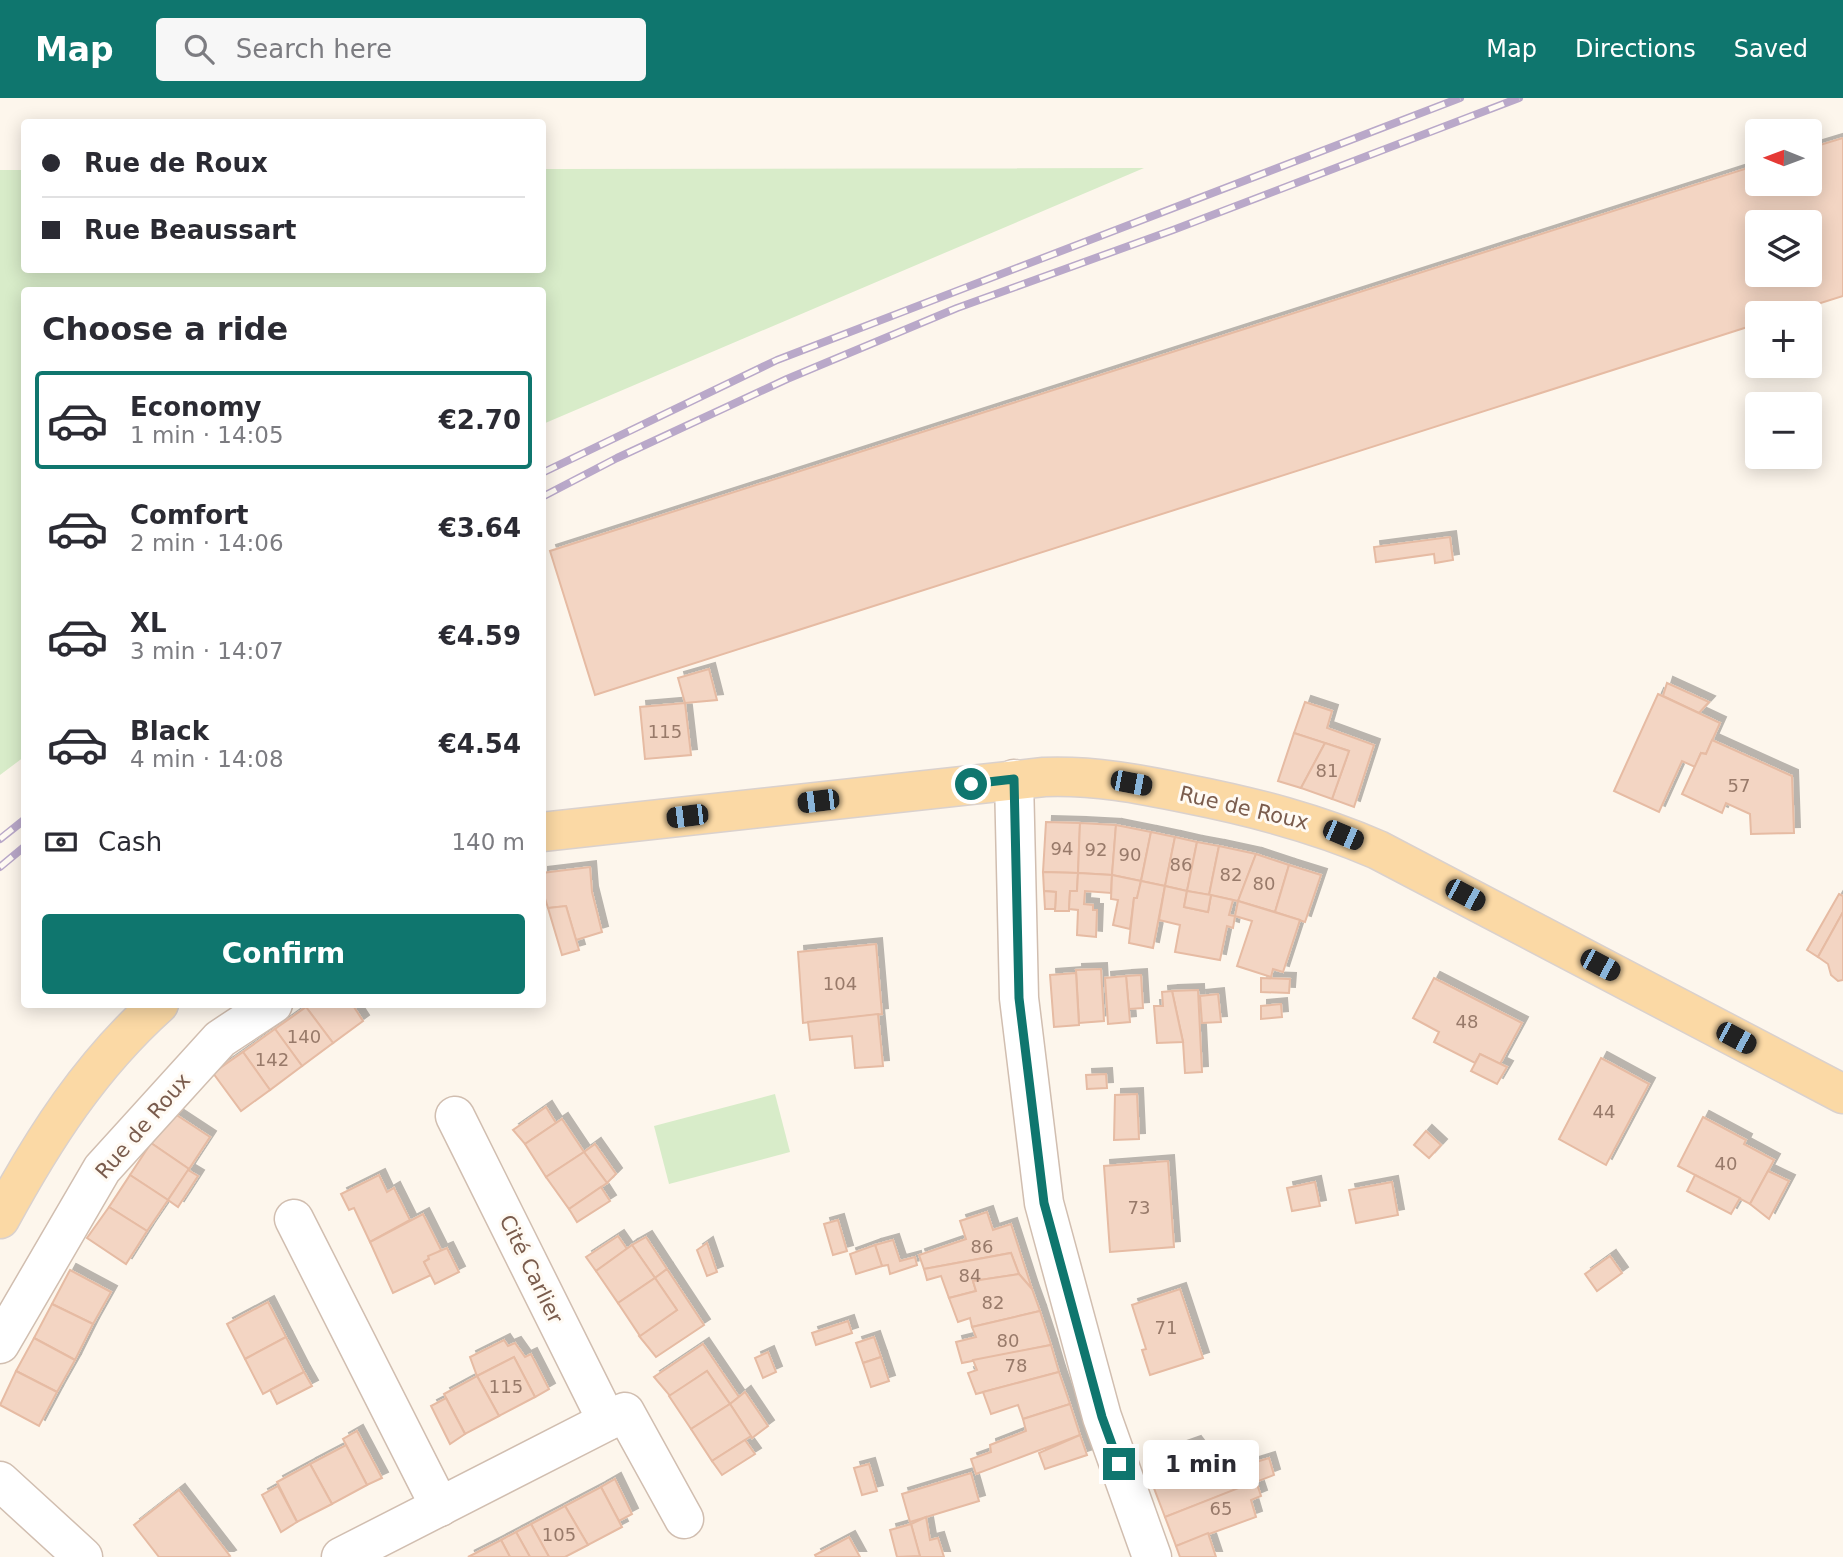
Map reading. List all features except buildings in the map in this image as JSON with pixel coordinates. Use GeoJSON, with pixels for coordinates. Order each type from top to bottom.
{"type":"FeatureCollection","features":[{"type":"Feature","properties":{"kind":"main road","name":"Rue de Roux"},"geometry":{"type":"LineString","coordinates":[[546,832],[1014,779],[1068,776],[1131,783],[1263,810],[1326,828],[1392,856],[1843,1094]]}},
{"type":"Feature","properties":{"kind":"main road"},"geometry":{"type":"LineString","coordinates":[[0,1219],[33,1160],[82,1085],[155,1008]]}},
{"type":"Feature","properties":{"kind":"street"},"geometry":{"type":"LineString","coordinates":[[1014,779],[1019,998],[1044,1203],[1102,1417],[1152,1557]]}},
{"type":"Feature","properties":{"kind":"street","name":"Rue de Roux"},"geometry":{"type":"LineString","coordinates":[[0,1344],[102,1169],[220,1039],[266,1008]]}},
{"type":"Feature","properties":{"kind":"street","name":"Cité Carlier"},"geometry":{"type":"LineString","coordinates":[[455,1116],[607,1421]]}},
{"type":"Feature","properties":{"kind":"street"},"geometry":{"type":"LineString","coordinates":[[294,1219],[440,1507]]}},
{"type":"Feature","properties":{"kind":"street"},"geometry":{"type":"LineString","coordinates":[[341,1557],[625,1412],[684,1519]]}},
{"type":"Feature","properties":{"kind":"street"},"geometry":{"type":"LineString","coordinates":[[0,1481],[83,1557]]}},
{"type":"Feature","properties":{"kind":"green space"},"geometry":{"type":"Polygon","coordinates":[[[1144,168],[546,423],[546,287],[21,287],[21,759],[0,775],[0,170],[21,170],[21,273],[546,273],[546,169],[1144,168]]]}},
{"type":"Feature","properties":{"kind":"green space"},"geometry":{"type":"Polygon","coordinates":[[[775,1094],[790,1152],[669,1184],[654,1126],[775,1094]]]}},
{"type":"Feature","properties":{"kind":"railway"},"geometry":{"type":"LineString","coordinates":[[546,471],[777,360],[1460,98]]}},
{"type":"Feature","properties":{"kind":"railway"},"geometry":{"type":"LineString","coordinates":[[546,495],[617,458],[787,379],[957,308],[1173,230],[1519,98]]}},
{"type":"Feature","properties":{"kind":"railway"},"geometry":{"type":"LineString","coordinates":[[0,839],[21,822]]}},
{"type":"Feature","properties":{"kind":"railway"},"geometry":{"type":"LineString","coordinates":[[0,867],[21,850]]}},
{"type":"Feature","properties":{"kind":"route"},"geometry":{"type":"LineString","coordinates":[[971,784],[1014,779],[1019,998],[1044,1203],[1102,1417],[1119,1464]]}}]}
